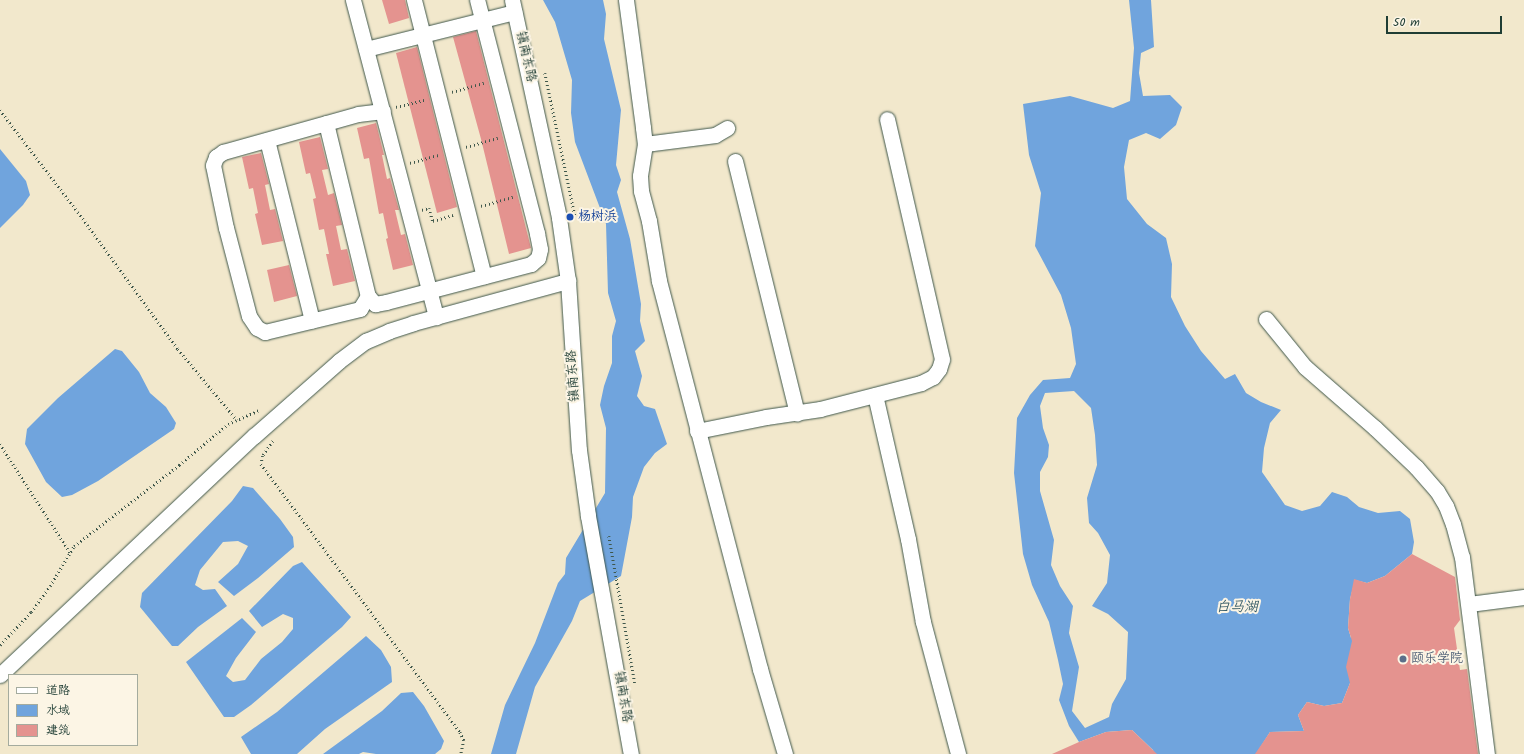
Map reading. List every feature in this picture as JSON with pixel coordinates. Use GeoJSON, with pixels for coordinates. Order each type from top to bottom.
{"type":"FeatureCollection","features":[{"type":"Feature","properties":{"kind":"street"},"geometry":{"type":"LineString","coordinates":[[353,0],[436,317]]}},
{"type":"Feature","properties":{"kind":"street"},"geometry":{"type":"LineString","coordinates":[[414,0],[484,276]]}},
{"type":"Feature","properties":{"kind":"street"},"geometry":{"type":"LineString","coordinates":[[326,124],[368,296],[375,304],[531,264],[538,258],[540,249],[477,0]]}},
{"type":"Feature","properties":{"kind":"street"},"geometry":{"type":"LineString","coordinates":[[626,0],[645,144],[640,176],[641,191],[649,221],[659,281],[697,431],[785,754]]}},
{"type":"Feature","properties":{"kind":"street"},"geometry":{"type":"LineString","coordinates":[[366,49],[482,20],[513,6]]}},
{"type":"Feature","properties":{"kind":"street","name":"镇南东路"},"geometry":{"type":"LineString","coordinates":[[513,6],[559,218],[568,281],[579,450],[588,516],[631,754]]}},
{"type":"Feature","properties":{"kind":"street"},"geometry":{"type":"LineString","coordinates":[[368,296],[360,309],[265,332],[257,328],[249,316],[226,228],[213,164],[216,157],[223,152],[358,114],[382,111]]}},
{"type":"Feature","properties":{"kind":"street"},"geometry":{"type":"LineString","coordinates":[[697,431],[745,421],[820,410],[921,383],[934,377],[939,369],[942,359],[887,119]]}},
{"type":"Feature","properties":{"kind":"street"},"geometry":{"type":"LineString","coordinates":[[645,144],[715,134],[726,128]]}},
{"type":"Feature","properties":{"kind":"street"},"geometry":{"type":"LineString","coordinates":[[267,140],[312,320]]}},
{"type":"Feature","properties":{"kind":"street"},"geometry":{"type":"LineString","coordinates":[[735,161],[797,413]]}},
{"type":"Feature","properties":{"kind":"street"},"geometry":{"type":"LineString","coordinates":[[0,674],[254,436],[339,361],[366,341],[389,330],[568,281]]}},
{"type":"Feature","properties":{"kind":"street"},"geometry":{"type":"LineString","coordinates":[[1266,319],[1305,366],[1395,446],[1437,491],[1454,524],[1462,557],[1469,604],[1487,754]]}},
{"type":"Feature","properties":{"kind":"street"},"geometry":{"type":"LineString","coordinates":[[875,395],[908,539],[923,622],[958,754]]}},
{"type":"Feature","properties":{"kind":"street"},"geometry":{"type":"LineString","coordinates":[[1469,604],[1524,597]]}},
{"type":"Feature","properties":{"kind":"path"},"geometry":{"type":"LineString","coordinates":[[0,110],[78,212],[178,349],[237,420]]}},
{"type":"Feature","properties":{"kind":"path"},"geometry":{"type":"LineString","coordinates":[[0,645],[31,612],[50,586],[74,546],[179,465],[228,424],[264,409]]}},
{"type":"Feature","properties":{"kind":"path"},"geometry":{"type":"LineString","coordinates":[[274,439],[263,456],[261,464],[437,704],[460,732],[464,740],[461,754]]}},
{"type":"Feature","properties":{"kind":"path"},"geometry":{"type":"LineString","coordinates":[[0,444],[70,552]]}},
{"type":"Feature","properties":{"kind":"path"},"geometry":{"type":"LineString","coordinates":[[607,530],[621,596],[636,686]]}},
{"type":"Feature","properties":{"kind":"water"},"geometry":{"type":"Polygon","coordinates":[[[543,0],[603,0],[606,14],[604,39],[621,110],[616,165],[621,180],[617,192],[630,239],[641,304],[640,321],[645,341],[635,351],[642,376],[637,396],[644,406],[655,409],[667,444],[655,453],[644,467],[633,497],[632,517],[621,576],[580,601],[572,621],[535,687],[516,754],[491,754],[505,705],[535,643],[558,583],[565,574],[566,558],[605,493],[606,428],[600,405],[604,386],[612,363],[612,336],[616,321],[608,293],[606,224],[575,142],[571,113],[572,80],[555,22],[543,0]]]}},
{"type":"Feature","properties":{"kind":"water","name":"白马湖"},"geometry":{"type":"Polygon","coordinates":[[[1129,0],[1151,0],[1154,47],[1141,53],[1139,73],[1143,96],[1170,95],[1182,107],[1176,125],[1160,139],[1146,133],[1129,140],[1124,167],[1127,199],[1147,224],[1166,238],[1172,264],[1171,297],[1185,326],[1201,351],[1225,379],[1235,374],[1246,393],[1261,402],[1281,410],[1270,423],[1264,448],[1262,472],[1285,505],[1302,511],[1320,506],[1332,492],[1347,497],[1359,507],[1378,513],[1400,511],[1410,519],[1414,542],[1412,554],[1385,576],[1367,583],[1355,580],[1350,599],[1348,628],[1351,638],[1361,637],[1350,683],[1342,703],[1324,706],[1307,702],[1298,715],[1304,731],[1270,732],[1256,754],[1154,754],[1153,750],[1132,730],[1106,732],[1079,742],[1069,726],[1059,700],[1063,684],[1049,622],[1032,585],[1023,554],[1014,473],[1017,418],[1030,395],[1043,380],[1070,378],[1076,364],[1071,328],[1061,295],[1035,246],[1041,193],[1029,155],[1023,104],[1070,96],[1113,108],[1130,101],[1134,48],[1129,0]],[[1074,391],[1045,393],[1040,406],[1043,428],[1049,445],[1048,457],[1040,472],[1040,491],[1054,540],[1051,565],[1060,586],[1073,606],[1069,633],[1079,667],[1072,711],[1085,728],[1109,717],[1112,704],[1126,679],[1128,632],[1108,614],[1092,606],[1107,583],[1110,555],[1098,533],[1089,523],[1087,498],[1097,465],[1091,408],[1074,391]]]}},
{"type":"Feature","properties":{"kind":"water"},"geometry":{"type":"Polygon","coordinates":[[[0,149],[26,181],[30,195],[23,205],[0,228],[0,149]]]}},
{"type":"Feature","properties":{"kind":"water"},"geometry":{"type":"Polygon","coordinates":[[[115,349],[122,351],[139,372],[150,393],[166,407],[176,423],[174,429],[98,481],[72,495],[62,497],[46,482],[25,444],[27,429],[58,398],[115,349]]]}},
{"type":"Feature","properties":{"kind":"water"},"geometry":{"type":"Polygon","coordinates":[[[243,486],[253,488],[280,519],[293,537],[294,547],[258,578],[234,596],[218,582],[238,564],[248,546],[238,541],[223,542],[200,570],[195,585],[203,590],[215,589],[227,606],[198,627],[178,646],[172,646],[140,607],[142,593],[232,501],[243,486]]]}},
{"type":"Feature","properties":{"kind":"water"},"geometry":{"type":"Polygon","coordinates":[[[302,562],[351,617],[342,627],[251,705],[234,717],[224,717],[186,662],[242,618],[256,632],[236,658],[226,676],[233,682],[245,680],[261,659],[282,642],[293,629],[293,618],[283,614],[262,627],[249,611],[293,566],[302,562]]]}},
{"type":"Feature","properties":{"kind":"water"},"geometry":{"type":"Polygon","coordinates":[[[366,636],[381,650],[391,667],[392,682],[325,729],[297,754],[251,754],[241,737],[277,712],[366,636]]]}},
{"type":"Feature","properties":{"kind":"water"},"geometry":{"type":"Polygon","coordinates":[[[413,692],[424,706],[444,741],[441,749],[435,754],[376,754],[363,752],[359,754],[323,754],[382,711],[401,693],[413,692]]]}},
{"type":"Feature","properties":{"kind":"building"},"geometry":{"type":"Polygon","coordinates":[[[382,0],[405,0],[409,18],[389,24],[382,0]]]}},
{"type":"Feature","properties":{"kind":"building"},"geometry":{"type":"Polygon","coordinates":[[[476,31],[531,248],[509,254],[481,139],[453,37],[476,31]]]}},
{"type":"Feature","properties":{"kind":"building"},"geometry":{"type":"Polygon","coordinates":[[[417,47],[457,207],[437,213],[396,53],[417,47]]]}},
{"type":"Feature","properties":{"kind":"building"},"geometry":{"type":"Polygon","coordinates":[[[376,123],[384,155],[382,155],[387,179],[390,178],[399,210],[395,210],[401,235],[405,234],[413,265],[393,270],[386,239],[388,238],[383,213],[379,214],[369,158],[364,159],[357,128],[376,123]]]}},
{"type":"Feature","properties":{"kind":"building"},"geometry":{"type":"Polygon","coordinates":[[[320,137],[328,169],[322,170],[328,195],[334,193],[342,225],[336,226],[341,250],[347,249],[355,281],[333,286],[326,254],[329,254],[324,229],[319,230],[313,199],[316,198],[310,173],[306,174],[299,142],[320,137]]]}},
{"type":"Feature","properties":{"kind":"building"},"geometry":{"type":"Polygon","coordinates":[[[261,153],[269,184],[265,185],[270,210],[275,209],[283,241],[262,245],[255,214],[258,213],[253,188],[249,189],[242,157],[261,153]]]}},
{"type":"Feature","properties":{"kind":"building"},"geometry":{"type":"Polygon","coordinates":[[[289,265],[297,296],[274,302],[267,270],[289,265]]]}},
{"type":"Feature","properties":{"kind":"building","name":"颐乐学院"},"geometry":{"type":"Polygon","coordinates":[[[1412,554],[1455,577],[1460,620],[1454,628],[1460,670],[1467,669],[1478,754],[1255,754],[1270,732],[1304,731],[1298,715],[1307,702],[1324,706],[1342,703],[1350,683],[1346,667],[1352,641],[1348,628],[1350,599],[1354,579],[1367,583],[1385,576],[1412,554]]]}},
{"type":"Feature","properties":{"kind":"building"},"geometry":{"type":"Polygon","coordinates":[[[1132,730],[1157,754],[1052,754],[1106,732],[1132,730]]]}},
{"type":"Feature","properties":{"kind":"place","name":"杨树浜"},"geometry":{"type":"Point","coordinates":[570,217]}},
{"type":"Feature","properties":{"kind":"place","name":"颐乐学院"},"geometry":{"type":"Point","coordinates":[1403,659]}}]}
